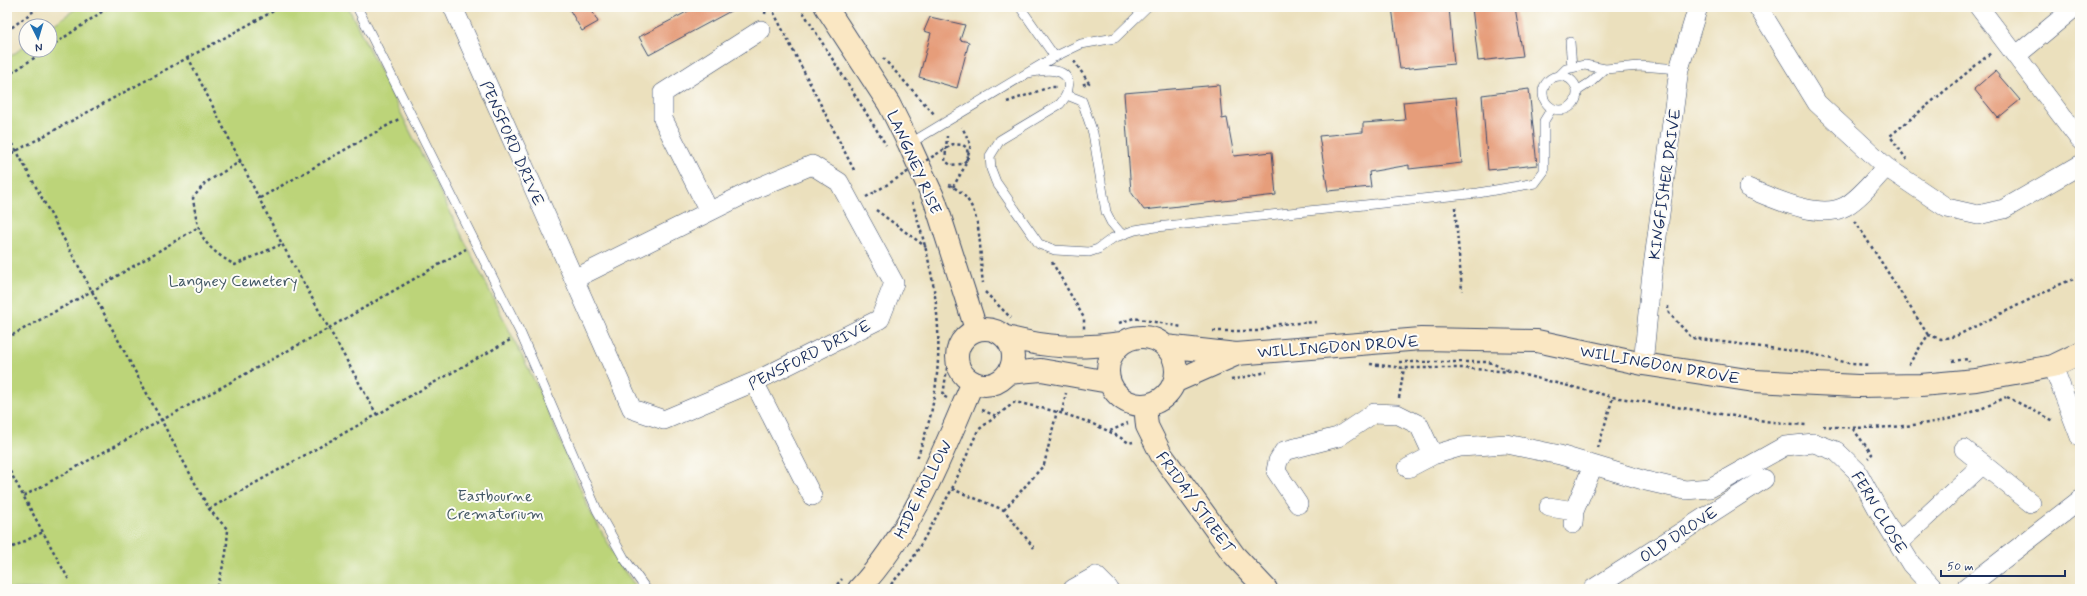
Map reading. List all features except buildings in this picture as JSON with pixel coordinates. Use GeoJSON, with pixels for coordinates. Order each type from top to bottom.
{"type":"FeatureCollection","features":[{"type":"Feature","properties":{"kind":"main road","name":"LANGNEY RISE"},"geometry":{"type":"LineString","coordinates":[[826,7],[889,104],[910,144],[935,201],[976,329]]}},
{"type":"Feature","properties":{"kind":"main road"},"geometry":{"type":"LineString","coordinates":[[1010,329],[1013,355],[1012,365],[1008,373],[1001,380],[992,384],[983,385],[973,382],[965,377],[959,369],[956,360],[957,350],[961,341],[976,329],[1010,329],[1054,347],[1089,347],[1117,334],[1132,338],[1144,337],[1155,339],[1165,346],[1171,353],[1175,362],[1176,390],[1146,411],[1127,402],[1116,394],[1109,382],[1107,371],[1109,360],[1114,350],[1117,334]]}},
{"type":"Feature","properties":{"kind":"main road","name":"WILLINGDON DROVE"},"geometry":{"type":"LineString","coordinates":[[1165,346],[1236,354],[1421,339],[1537,341],[1643,364],[1754,381],[1858,386],[1921,385],[1976,380],[2053,366],[2080,353]]}},
{"type":"Feature","properties":{"kind":"main road","name":"WILLINGDON DROVE"},"geometry":{"type":"LineString","coordinates":[[1176,390],[1236,354]]}},
{"type":"Feature","properties":{"kind":"main road"},"geometry":{"type":"LineString","coordinates":[[1008,373],[1041,370],[1109,382]]}},
{"type":"Feature","properties":{"kind":"main road","name":"HIDE HOLLOW"},"geometry":{"type":"LineString","coordinates":[[859,589],[898,538],[930,481],[973,382]]}},
{"type":"Feature","properties":{"kind":"main road","name":"FRIDAY STREET"},"geometry":{"type":"LineString","coordinates":[[1146,411],[1152,438],[1161,454],[1234,555],[1266,589]]}},
{"type":"Feature","properties":{"kind":"street","name":"PENSFORD DRIVE"},"geometry":{"type":"LineString","coordinates":[[452,7],[632,410],[664,420],[754,382],[880,319],[894,283],[839,182],[812,165],[757,188],[574,279]]}},
{"type":"Feature","properties":{"kind":"street","name":"KINGFISHER DRIVE"},"geometry":{"type":"LineString","coordinates":[[1643,364],[1651,282],[1679,69],[1698,7]]}},
{"type":"Feature","properties":{"kind":"street"},"geometry":{"type":"LineString","coordinates":[[1758,7],[1817,104],[1889,169],[1947,208],[1978,214],[2004,209],[2080,166]]}},
{"type":"Feature","properties":{"kind":"street"},"geometry":{"type":"LineString","coordinates":[[1979,7],[2080,140]]}},
{"type":"Feature","properties":{"kind":"street"},"geometry":{"type":"LineString","coordinates":[[2011,48],[2075,7]]}},
{"type":"Feature","properties":{"kind":"street"},"geometry":{"type":"LineString","coordinates":[[709,211],[663,119],[663,93],[761,30]]}},
{"type":"Feature","properties":{"kind":"street"},"geometry":{"type":"LineString","coordinates":[[1748,188],[1786,203],[1822,212],[1845,206],[1889,169]]}},
{"type":"Feature","properties":{"kind":"street"},"geometry":{"type":"LineString","coordinates":[[2053,366],[2079,434]]}},
{"type":"Feature","properties":{"kind":"street"},"geometry":{"type":"LineString","coordinates":[[754,382],[812,496]]}},
{"type":"Feature","properties":{"kind":"street"},"geometry":{"type":"LineString","coordinates":[[1298,504],[1276,471],[1278,462],[1284,452],[1338,437],[1374,413],[1397,414],[1419,425],[1433,455]]}},
{"type":"Feature","properties":{"kind":"street","name":"FERN CLOSE"},"geometry":{"type":"LineString","coordinates":[[1408,468],[1433,455],[1460,447],[1507,444],[1560,455],[1593,466],[1685,490],[1710,488],[1785,446],[1814,443],[1836,451],[1857,470],[1881,516],[1911,564],[1934,589]]}},
{"type":"Feature","properties":{"kind":"street"},"geometry":{"type":"LineString","coordinates":[[1964,449],[2031,504]]}},
{"type":"Feature","properties":{"kind":"street"},"geometry":{"type":"LineString","coordinates":[[1898,543],[1983,464]]}},
{"type":"Feature","properties":{"kind":"street"},"geometry":{"type":"LineString","coordinates":[[1550,508],[1573,517],[1593,466]]}},
{"type":"Feature","properties":{"kind":"street","name":"OLD DROVE"},"geometry":{"type":"LineString","coordinates":[[1592,589],[1764,479]]}},
{"type":"Feature","properties":{"kind":"street"},"geometry":{"type":"LineString","coordinates":[[1976,586],[2080,500]]}},
{"type":"Feature","properties":{"kind":"street"},"geometry":{"type":"LineString","coordinates":[[1073,589],[1096,576],[1109,589]]}},
{"type":"Feature","properties":{"kind":"lane"},"geometry":{"type":"LineString","coordinates":[[357,7],[521,334],[597,510],[624,558],[646,589]]}},
{"type":"Feature","properties":{"kind":"lane"},"geometry":{"type":"LineString","coordinates":[[1020,7],[1056,57]]}},
{"type":"Feature","properties":{"kind":"lane"},"geometry":{"type":"LineString","coordinates":[[910,144],[943,123],[1067,51],[1081,44],[1115,38],[1147,7]]}},
{"type":"Feature","properties":{"kind":"lane"},"geometry":{"type":"LineString","coordinates":[[1570,42],[1572,68]]}},
{"type":"Feature","properties":{"kind":"lane"},"geometry":{"type":"LineString","coordinates":[[1559,76],[1570,80],[1575,84],[1577,91],[1576,101],[1572,106],[1562,110],[1552,108],[1544,101],[1543,90],[1548,81],[1559,76],[1566,69],[1586,65],[1605,69],[1640,66],[1679,69]]}},
{"type":"Feature","properties":{"kind":"lane"},"geometry":{"type":"LineString","coordinates":[[1577,91],[1591,82],[1605,69]]}},
{"type":"Feature","properties":{"kind":"lane"},"geometry":{"type":"LineString","coordinates":[[1028,73],[1044,70],[1058,71],[1066,77],[1068,91],[1060,104],[1000,140],[990,156],[991,169],[996,182],[1039,244],[1062,251],[1089,252],[1098,249],[1113,238],[1147,228],[1478,193],[1535,183],[1544,171],[1544,121],[1552,108]]}},
{"type":"Feature","properties":{"kind":"lane"},"geometry":{"type":"LineString","coordinates":[[1068,91],[1082,101],[1093,132],[1106,212],[1111,222],[1122,235]]}},
{"type":"Feature","properties":{"kind":"path"},"geometry":{"type":"LineString","coordinates":[[7,31],[39,7]]}},
{"type":"Feature","properties":{"kind":"path"},"geometry":{"type":"LineString","coordinates":[[58,42],[110,7]]}},
{"type":"Feature","properties":{"kind":"path"},"geometry":{"type":"LineString","coordinates":[[7,156],[281,7]]}},
{"type":"Feature","properties":{"kind":"path"},"geometry":{"type":"LineString","coordinates":[[771,7],[856,175]]}},
{"type":"Feature","properties":{"kind":"path"},"geometry":{"type":"LineString","coordinates":[[1889,169],[1908,159],[1890,136],[2011,48]]}},
{"type":"Feature","properties":{"kind":"path"},"geometry":{"type":"LineString","coordinates":[[1002,103],[1050,87],[1068,91],[1089,83],[1067,51]]}},
{"type":"Feature","properties":{"kind":"path"},"geometry":{"type":"LineString","coordinates":[[188,57],[282,244],[377,415]]}},
{"type":"Feature","properties":{"kind":"path"},"geometry":{"type":"LineString","coordinates":[[882,57],[943,123],[962,127]]}},
{"type":"Feature","properties":{"kind":"path"},"geometry":{"type":"LineString","coordinates":[[7,76],[34,58]]}},
{"type":"Feature","properties":{"kind":"path"},"geometry":{"type":"LineString","coordinates":[[260,198],[410,113]]}},
{"type":"Feature","properties":{"kind":"path"},"geometry":{"type":"LineString","coordinates":[[954,130],[962,127],[966,122]]}},
{"type":"Feature","properties":{"kind":"path"},"geometry":{"type":"LineString","coordinates":[[962,127],[971,145],[964,168],[953,187],[971,203],[981,241],[980,260],[984,291],[1010,329]]}},
{"type":"Feature","properties":{"kind":"path"},"geometry":{"type":"LineString","coordinates":[[7,133],[209,509],[228,530],[226,554],[217,589]]}},
{"type":"Feature","properties":{"kind":"path"},"geometry":{"type":"LineString","coordinates":[[875,192],[953,144],[963,145],[967,148],[968,159],[962,164],[951,165],[945,160],[946,150],[947,133]]}},
{"type":"Feature","properties":{"kind":"path"},"geometry":{"type":"LineString","coordinates":[[240,161],[205,183],[193,198],[197,228],[214,253],[235,265],[282,244]]}},
{"type":"Feature","properties":{"kind":"path"},"geometry":{"type":"LineString","coordinates":[[864,190],[871,202]]}},
{"type":"Feature","properties":{"kind":"path"},"geometry":{"type":"LineString","coordinates":[[1455,206],[1462,291]]}},
{"type":"Feature","properties":{"kind":"path"},"geometry":{"type":"LineString","coordinates":[[1845,206],[1928,334],[1940,339],[1956,336],[2080,277]]}},
{"type":"Feature","properties":{"kind":"path"},"geometry":{"type":"LineString","coordinates":[[874,207],[878,213],[927,248]]}},
{"type":"Feature","properties":{"kind":"path"},"geometry":{"type":"LineString","coordinates":[[7,338],[92,291],[197,228]]}},
{"type":"Feature","properties":{"kind":"path"},"geometry":{"type":"LineString","coordinates":[[24,496],[162,421],[475,244]]}},
{"type":"Feature","properties":{"kind":"path"},"geometry":{"type":"LineString","coordinates":[[1050,248],[1052,265],[1084,318],[1083,332],[1091,330]]}},
{"type":"Feature","properties":{"kind":"path"},"geometry":{"type":"LineString","coordinates":[[1668,299],[1668,312],[1692,338],[1808,353],[1852,364],[1876,365]]}},
{"type":"Feature","properties":{"kind":"path"},"geometry":{"type":"LineString","coordinates":[[1117,334],[1134,318],[1183,327]]}},
{"type":"Feature","properties":{"kind":"path"},"geometry":{"type":"LineString","coordinates":[[1205,331],[1259,331],[1279,324],[1320,322]]}},
{"type":"Feature","properties":{"kind":"path"},"geometry":{"type":"LineString","coordinates":[[209,509],[521,334]]}},
{"type":"Feature","properties":{"kind":"path"},"geometry":{"type":"LineString","coordinates":[[1899,367],[1907,368],[1928,334]]}},
{"type":"Feature","properties":{"kind":"path"},"geometry":{"type":"LineString","coordinates":[[1968,359],[1976,380]]}},
{"type":"Feature","properties":{"kind":"path"},"geometry":{"type":"LineString","coordinates":[[1376,364],[1390,362]]}},
{"type":"Feature","properties":{"kind":"path"},"geometry":{"type":"LineString","coordinates":[[1397,362],[1488,362],[1512,372]]}},
{"type":"Feature","properties":{"kind":"path"},"geometry":{"type":"LineString","coordinates":[[1362,363],[1404,368],[1463,368],[1512,372],[1613,396],[1772,422],[1809,425]]}},
{"type":"Feature","properties":{"kind":"path"},"geometry":{"type":"LineString","coordinates":[[1397,414],[1404,368]]}},
{"type":"Feature","properties":{"kind":"path"},"geometry":{"type":"LineString","coordinates":[[1227,381],[1273,371]]}},
{"type":"Feature","properties":{"kind":"path"},"geometry":{"type":"LineString","coordinates":[[887,589],[912,560],[952,489],[978,430],[1015,402],[1057,411],[1110,430],[1146,411],[1170,408],[1176,390]]}},
{"type":"Feature","properties":{"kind":"path"},"geometry":{"type":"LineString","coordinates":[[1593,466],[1613,396]]}},
{"type":"Feature","properties":{"kind":"path"},"geometry":{"type":"LineString","coordinates":[[2000,396],[2006,397],[2079,434]]}},
{"type":"Feature","properties":{"kind":"path"},"geometry":{"type":"LineString","coordinates":[[1816,426],[1873,428],[1914,425],[1969,413],[2006,397]]}},
{"type":"Feature","properties":{"kind":"path"},"geometry":{"type":"LineString","coordinates":[[1004,510],[1044,465],[1057,411]]}},
{"type":"Feature","properties":{"kind":"path"},"geometry":{"type":"LineString","coordinates":[[7,466],[69,580]]}},
{"type":"Feature","properties":{"kind":"path"},"geometry":{"type":"LineString","coordinates":[[952,489],[1004,510],[1034,548]]}},
{"type":"Feature","properties":{"kind":"path"},"geometry":{"type":"LineString","coordinates":[[7,550],[43,532]]}},
{"type":"Feature","properties":{"kind":"green space","name":"Langney Cemetery"},"geometry":{"type":"Polygon","coordinates":[[[78,7],[348,7],[539,390],[589,509],[622,568],[638,589],[7,589],[7,59],[18,51],[18,58],[58,58],[58,21],[78,7]]]}},
{"type":"Feature","properties":{"kind":"park label","name":"Eastbourne Crematorium"},"geometry":{"type":"Point","coordinates":[495,504]}}]}
